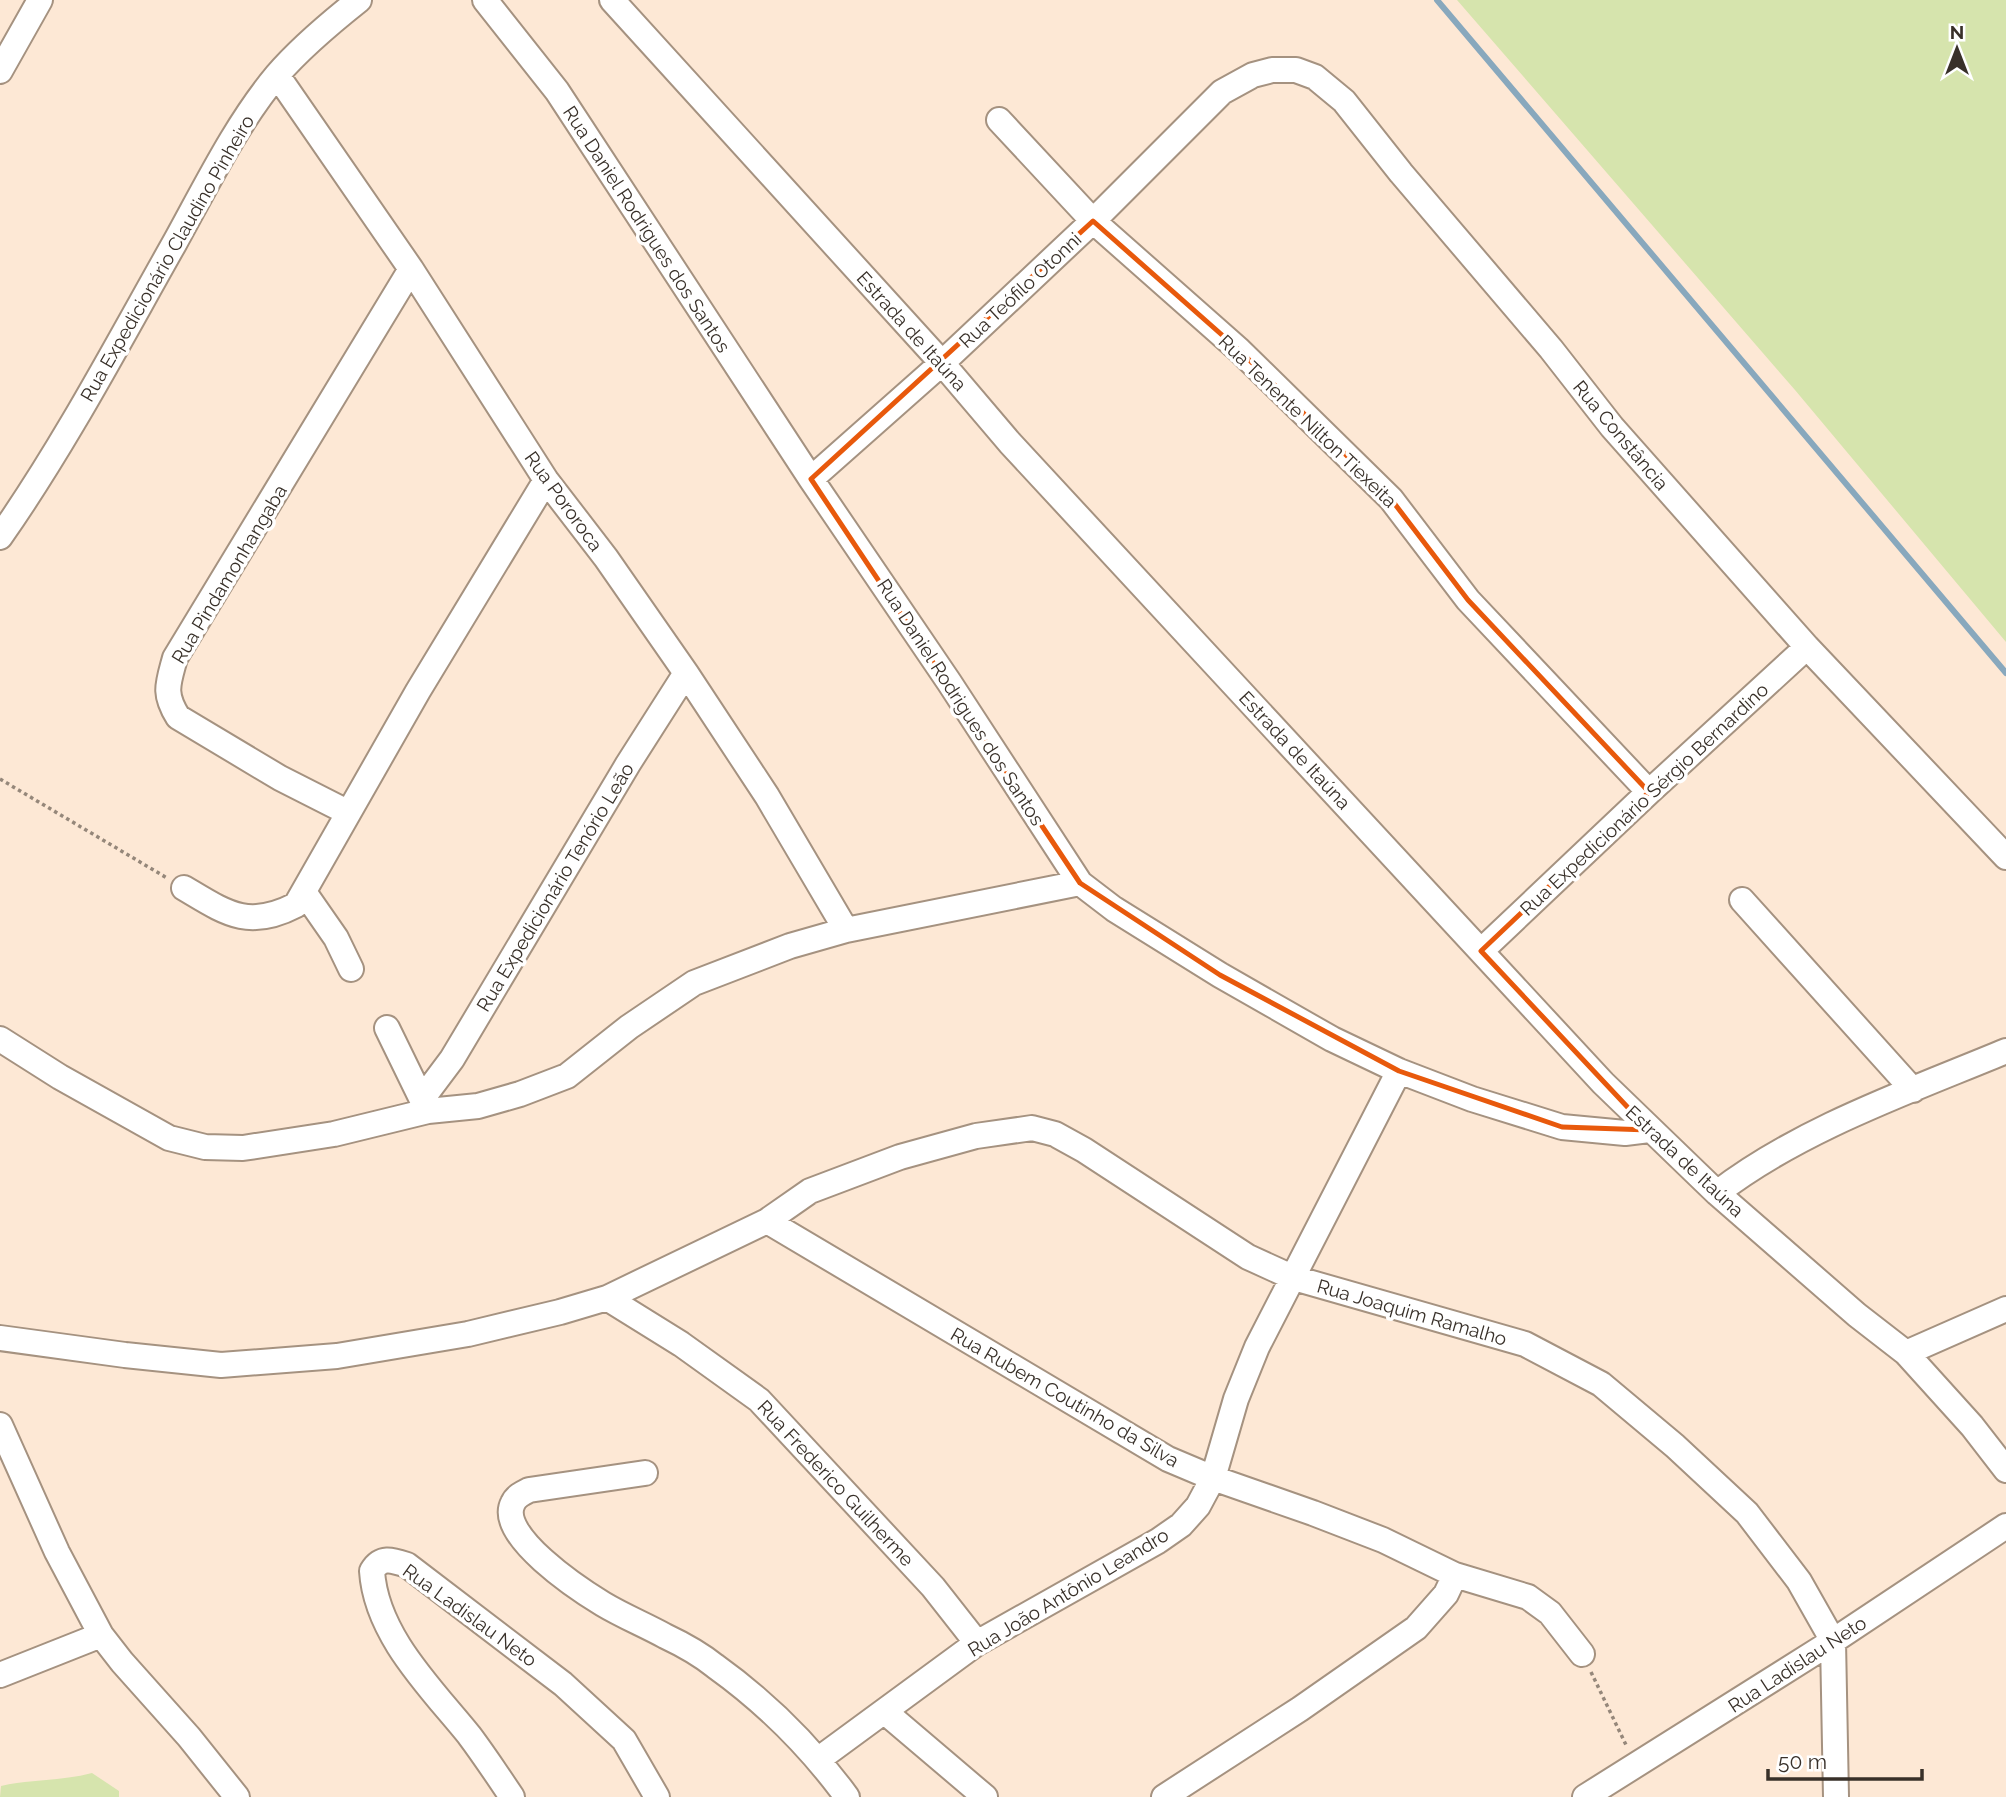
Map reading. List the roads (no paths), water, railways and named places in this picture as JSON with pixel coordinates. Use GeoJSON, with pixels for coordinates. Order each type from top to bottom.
{"type":"FeatureCollection","features":[{"type":"Feature","properties":{"kind":"street"},"geometry":{"type":"LineString","coordinates":[[0,71],[40,0]]}},
{"type":"Feature","properties":{"kind":"street","name":"Rua Expedicionário Claudino Pinheiro"},"geometry":{"type":"LineString","coordinates":[[0,537],[50,463],[208,182],[255,105],[277,75],[317,34],[359,0]]}},
{"type":"Feature","properties":{"kind":"street","name":"Rua Daniel Rodrigues dos Santos"},"geometry":{"type":"LineString","coordinates":[[485,0],[557,91],[1080,883],[1114,909],[1220,975],[1332,1039],[1399,1071],[1472,1099],[1562,1127],[1625,1133],[1649,1130]]}},
{"type":"Feature","properties":{"kind":"street","name":"Estrada de Itaúna"},"geometry":{"type":"LineString","coordinates":[[612,0],[942,363],[1019,453],[1649,1130],[1857,1315],[1906,1353],[1972,1426],[2006,1470]]}},
{"type":"Feature","properties":{"kind":"street","name":"Rua Constância"},"geometry":{"type":"LineString","coordinates":[[1222,92],[1253,75],[1272,71],[1296,71],[1315,77],[1344,101],[1401,173],[1551,349],[1612,427],[1807,647],[2006,857]]}},
{"type":"Feature","properties":{"kind":"street","name":"Rua Pororoca"},"geometry":{"type":"LineString","coordinates":[[277,75],[411,269],[546,480],[606,558],[686,673],[767,796],[846,930]]}},
{"type":"Feature","properties":{"kind":"street","name":"Rua Teófilo Otonni"},"geometry":{"type":"LineString","coordinates":[[811,479],[942,363],[1093,221],[1222,92]]}},
{"type":"Feature","properties":{"kind":"street","name":"Rua Tenente Nilton Tiexeita"},"geometry":{"type":"LineString","coordinates":[[999,120],[1093,221],[1239,350],[1391,499],[1468,600],[1648,792]]}},
{"type":"Feature","properties":{"kind":"street","name":"Rua Pindamonhangaba"},"geometry":{"type":"LineString","coordinates":[[347,812],[280,778],[178,717],[169,701],[169,681],[175,658],[411,269]]}},
{"type":"Feature","properties":{"kind":"street"},"geometry":{"type":"LineString","coordinates":[[184,888],[216,907],[242,917],[262,918],[296,905],[347,812],[546,480]]}},
{"type":"Feature","properties":{"kind":"street","name":"Rua Expedicionário Sérgio Bernardino"},"geometry":{"type":"LineString","coordinates":[[1481,951],[1648,792],[1807,647]]}},
{"type":"Feature","properties":{"kind":"street","name":"Rua Expedicionário Tenório Leão"},"geometry":{"type":"LineString","coordinates":[[425,1105],[628,764],[686,673]]}},
{"type":"Feature","properties":{"kind":"street"},"geometry":{"type":"LineString","coordinates":[[0,1039],[60,1077],[169,1138],[205,1147],[243,1149],[334,1134],[425,1105],[478,1106],[520,1094],[567,1076],[629,1027],[694,983],[790,946],[846,930],[1080,883]]}},
{"type":"Feature","properties":{"kind":"street"},"geometry":{"type":"LineString","coordinates":[[304,892],[335,938],[351,969]]}},
{"type":"Feature","properties":{"kind":"street"},"geometry":{"type":"LineString","coordinates":[[1742,900],[1913,1090]]}},
{"type":"Feature","properties":{"kind":"street"},"geometry":{"type":"LineString","coordinates":[[387,1028],[425,1105]]}},
{"type":"Feature","properties":{"kind":"street"},"geometry":{"type":"LineString","coordinates":[[1717,1193],[1774,1155],[1913,1090],[2006,1051]]}},
{"type":"Feature","properties":{"kind":"street","name":"Rua João Antônio Leandro"},"geometry":{"type":"LineString","coordinates":[[819,1759],[977,1643],[1158,1541],[1181,1525],[1198,1506],[1213,1478],[1236,1399],[1253,1357],[1399,1071]]}},
{"type":"Feature","properties":{"kind":"street","name":"Rua Joaquim Ramalho"},"geometry":{"type":"LineString","coordinates":[[0,1338],[221,1365],[337,1356],[455,1336],[561,1312],[607,1298],[767,1221],[810,1191],[900,1157],[976,1136],[1032,1128],[1055,1134],[1084,1150],[1248,1257],[1294,1279],[1525,1344],[1601,1384],[1675,1446],[1747,1513],[1799,1581],[1833,1641],[1836,1797]]}},
{"type":"Feature","properties":{"kind":"street","name":"Rua Rubem Coutinho da Silva"},"geometry":{"type":"LineString","coordinates":[[767,1221],[1168,1459],[1383,1540],[1455,1574],[1528,1597],[1550,1613],[1582,1654]]}},
{"type":"Feature","properties":{"kind":"street","name":"Rua Frederico Guilherme"},"geometry":{"type":"LineString","coordinates":[[607,1298],[681,1344],[758,1400],[933,1587],[977,1643]]}},
{"type":"Feature","properties":{"kind":"street"},"geometry":{"type":"LineString","coordinates":[[1906,1353],[2006,1309]]}},
{"type":"Feature","properties":{"kind":"street"},"geometry":{"type":"LineString","coordinates":[[0,1425],[57,1552],[101,1635],[237,1797]]}},
{"type":"Feature","properties":{"kind":"street"},"geometry":{"type":"LineString","coordinates":[[645,1472],[529,1490],[518,1495],[512,1503],[511,1512],[516,1531],[529,1548],[604,1605],[668,1637],[713,1664],[770,1708],[819,1759],[847,1797]]}},
{"type":"Feature","properties":{"kind":"street","name":"Rua Ladislau Neto"},"geometry":{"type":"LineString","coordinates":[[1585,1797],[1833,1641],[2006,1526]]}},
{"type":"Feature","properties":{"kind":"street","name":"Rua Ladislau Neto"},"geometry":{"type":"LineString","coordinates":[[512,1797],[478,1748],[401,1650],[376,1599],[373,1585],[372,1572],[382,1560],[390,1559],[407,1565],[563,1684],[624,1740],[657,1797]]}},
{"type":"Feature","properties":{"kind":"street"},"geometry":{"type":"LineString","coordinates":[[1164,1797],[1300,1709],[1416,1628],[1446,1594],[1455,1574]]}},
{"type":"Feature","properties":{"kind":"street"},"geometry":{"type":"LineString","coordinates":[[0,1675],[101,1635]]}},
{"type":"Feature","properties":{"kind":"street"},"geometry":{"type":"LineString","coordinates":[[885,1712],[985,1797]]}},
{"type":"Feature","properties":{"kind":"waterway"},"geometry":{"type":"LineString","coordinates":[[1437,0],[2006,673]]}}]}
